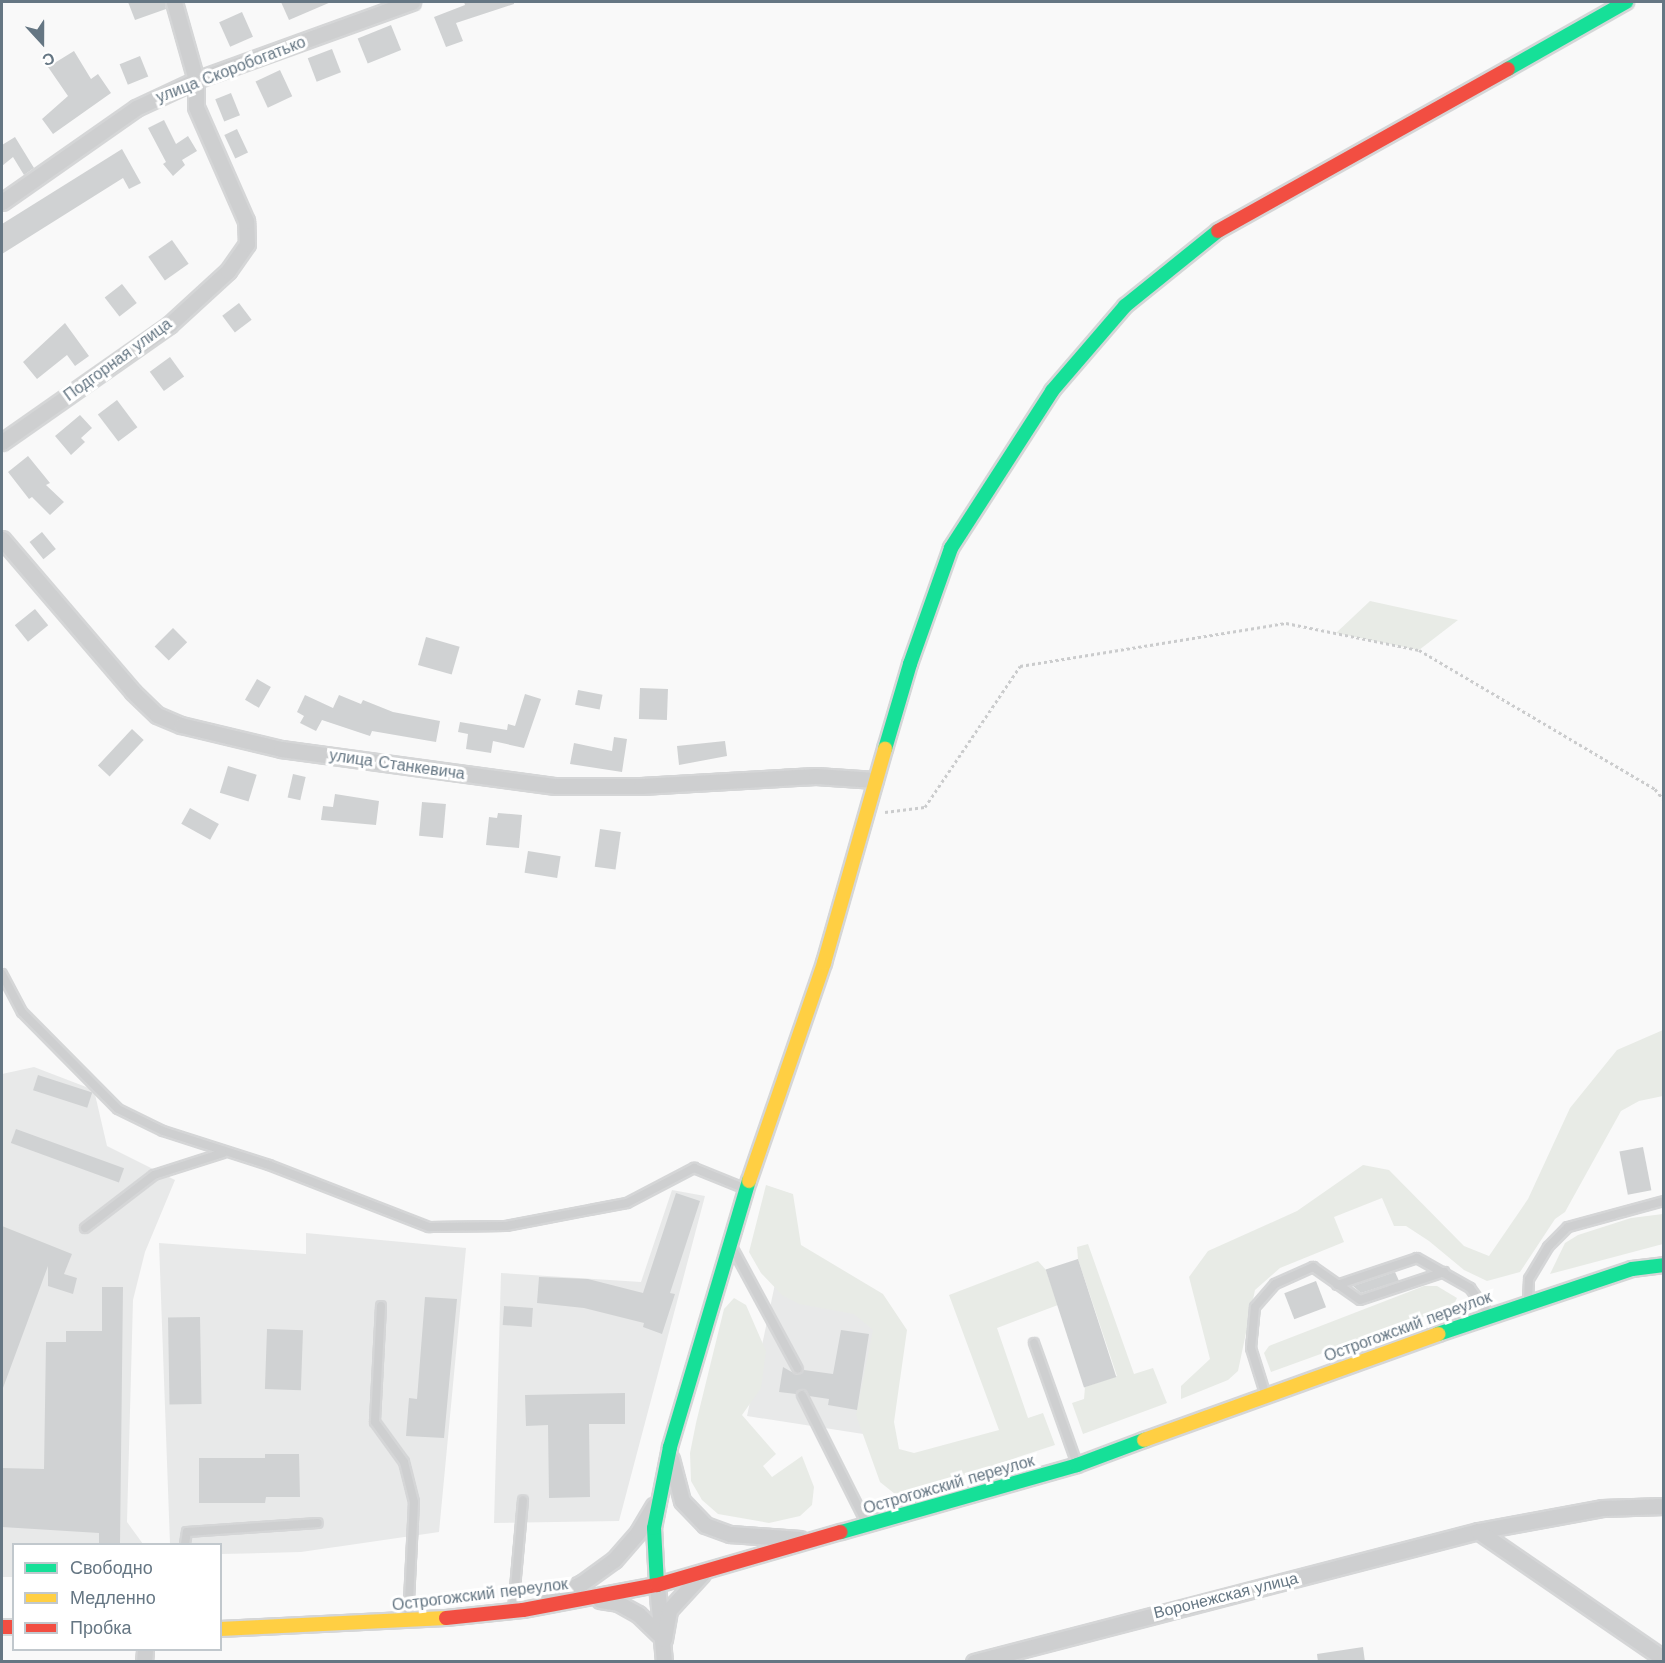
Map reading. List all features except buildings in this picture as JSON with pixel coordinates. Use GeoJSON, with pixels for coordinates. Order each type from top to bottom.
{"type":"FeatureCollection","features":[{"type":"Feature","properties":{"kind":"main road"},"geometry":{"type":"LineString","coordinates":[[657,1585],[654,1528],[670,1447],[729,1242],[824,963],[875,780],[951,548],[1052,391],[1125,306],[1217,232],[1626,2]]}},
{"type":"Feature","properties":{"kind":"main road","name":"Острогожский переулок"},"geometry":{"type":"LineString","coordinates":[[222,1629],[408,1623],[518,1611],[657,1585],[807,1539],[867,1526],[1077,1465],[1489,1314],[1632,1269],[1664,1265]]}},
{"type":"Feature","properties":{"kind":"street","name":"Подгорная улица"},"geometry":{"type":"LineString","coordinates":[[2,442],[169,325],[228,271],[247,244],[246,220],[196,107],[196,80],[174,2]]}},
{"type":"Feature","properties":{"kind":"street","name":"улица Скоробогатько"},"geometry":{"type":"LineString","coordinates":[[2,202],[136,108],[196,80],[412,2]]}},
{"type":"Feature","properties":{"kind":"street","name":"улица Станкевича"},"geometry":{"type":"LineString","coordinates":[[2,539],[134,692],[157,715],[182,725],[281,749],[556,786],[641,786],[792,776],[875,780]]}},
{"type":"Feature","properties":{"kind":"street"},"geometry":{"type":"LineString","coordinates":[[670,1447],[672,1473],[682,1501],[705,1525],[730,1534],[807,1539]]}},
{"type":"Feature","properties":{"kind":"street"},"geometry":{"type":"LineString","coordinates":[[518,1611],[582,1583],[614,1560],[638,1532],[661,1494]]}},
{"type":"Feature","properties":{"kind":"street","name":"Воронежская улица"},"geometry":{"type":"LineString","coordinates":[[974,1662],[1478,1532],[1602,1508],[1664,1506]]}},
{"type":"Feature","properties":{"kind":"street"},"geometry":{"type":"LineString","coordinates":[[1478,1532],[1664,1659]]}},
{"type":"Feature","properties":{"kind":"street"},"geometry":{"type":"LineString","coordinates":[[664,1639],[669,1610],[683,1590],[708,1569]]}},
{"type":"Feature","properties":{"kind":"street"},"geometry":{"type":"LineString","coordinates":[[657,1585],[664,1639],[664,1662]]}},
{"type":"Feature","properties":{"kind":"street"},"geometry":{"type":"LineString","coordinates":[[585,1599],[618,1603],[638,1614],[664,1639]]}},
{"type":"Feature","properties":{"kind":"lane"},"geometry":{"type":"LineString","coordinates":[[2,974],[22,1012],[118,1109],[163,1131],[269,1165],[429,1227],[506,1226],[627,1203],[694,1168],[746,1189]]}},
{"type":"Feature","properties":{"kind":"lane"},"geometry":{"type":"LineString","coordinates":[[85,1228],[154,1175],[225,1152]]}},
{"type":"Feature","properties":{"kind":"lane"},"geometry":{"type":"LineString","coordinates":[[1528,1301],[1529,1279],[1548,1247],[1568,1227],[1664,1201]]}},
{"type":"Feature","properties":{"kind":"lane"},"geometry":{"type":"LineString","coordinates":[[729,1242],[798,1369]]}},
{"type":"Feature","properties":{"kind":"lane"},"geometry":{"type":"LineString","coordinates":[[1337,1285],[1416,1258],[1470,1288],[1489,1314]]}},
{"type":"Feature","properties":{"kind":"lane"},"geometry":{"type":"LineString","coordinates":[[1266,1396],[1251,1348],[1256,1307],[1275,1284],[1313,1267],[1360,1300],[1444,1272]]}},
{"type":"Feature","properties":{"kind":"lane"},"geometry":{"type":"LineString","coordinates":[[381,1306],[375,1422],[404,1462],[414,1502],[408,1623]]}},
{"type":"Feature","properties":{"kind":"lane"},"geometry":{"type":"LineString","coordinates":[[1034,1343],[1077,1465]]}},
{"type":"Feature","properties":{"kind":"lane"},"geometry":{"type":"LineString","coordinates":[[802,1395],[867,1526]]}},
{"type":"Feature","properties":{"kind":"lane"},"geometry":{"type":"LineString","coordinates":[[518,1611],[523,1500]]}},
{"type":"Feature","properties":{"kind":"lane"},"geometry":{"type":"LineString","coordinates":[[185,1543],[187,1532],[318,1523]]}},
{"type":"Feature","properties":{"kind":"path"},"geometry":{"type":"LineString","coordinates":[[867,811],[898,813],[925,807],[1020,666],[1286,623],[1419,650],[1655,789],[1664,800]]}},
{"type":"Feature","properties":{"kind":"shaded area"},"geometry":{"type":"Polygon","coordinates":[[[1370,601],[1458,620],[1419,650],[1336,633],[1370,601]]]}},
{"type":"Feature","properties":{"kind":"shaded area"},"geometry":{"type":"Polygon","coordinates":[[[1663,1030],[1663,1096],[1639,1101],[1621,1111],[1565,1212],[1555,1219],[1520,1272],[1487,1281],[1464,1270],[1429,1241],[1406,1226],[1394,1226],[1382,1198],[1334,1217],[1344,1242],[1280,1268],[1255,1290],[1238,1371],[1228,1380],[1181,1399],[1181,1386],[1210,1359],[1189,1277],[1208,1251],[1297,1211],[1363,1165],[1389,1170],[1464,1246],[1489,1256],[1528,1199],[1570,1108],[1617,1050],[1663,1030]]]}},
{"type":"Feature","properties":{"kind":"shaded area"},"geometry":{"type":"Polygon","coordinates":[[[34,1067],[94,1090],[107,1146],[175,1180],[145,1252],[133,1300],[127,1522],[142,1543],[12,1543],[12,1577],[2,1577],[2,1074],[34,1067]]]}},
{"type":"Feature","properties":{"kind":"shaded area"},"geometry":{"type":"Polygon","coordinates":[[[766,1185],[793,1194],[801,1245],[883,1294],[907,1330],[894,1422],[899,1449],[914,1453],[999,1430],[949,1295],[1038,1261],[1046,1270],[1058,1305],[997,1328],[1028,1418],[1043,1413],[1055,1445],[927,1487],[895,1494],[880,1482],[856,1415],[873,1330],[854,1314],[799,1304],[782,1295],[761,1273],[749,1252],[766,1185]]]}},
{"type":"Feature","properties":{"kind":"shaded area"},"geometry":{"type":"Polygon","coordinates":[[[672,1190],[705,1196],[619,1521],[494,1523],[501,1273],[641,1282],[672,1190]]]}},
{"type":"Feature","properties":{"kind":"shaded area"},"geometry":{"type":"Polygon","coordinates":[[[1663,1214],[1663,1244],[1550,1274],[1565,1243],[1578,1235],[1631,1218],[1663,1214]]]}},
{"type":"Feature","properties":{"kind":"shaded area"},"geometry":{"type":"Polygon","coordinates":[[[306,1233],[466,1248],[439,1532],[301,1552],[222,1554],[222,1543],[170,1543],[159,1243],[306,1254],[306,1233]]]}},
{"type":"Feature","properties":{"kind":"shaded area"},"geometry":{"type":"Polygon","coordinates":[[[1088,1244],[1134,1374],[1153,1368],[1167,1403],[1083,1434],[1072,1403],[1084,1399],[1085,1387],[1117,1376],[1078,1259],[1077,1247],[1088,1244]]]}},
{"type":"Feature","properties":{"kind":"shaded area"},"geometry":{"type":"Polygon","coordinates":[[[775,1284],[889,1323],[876,1436],[747,1416],[775,1284]]]}},
{"type":"Feature","properties":{"kind":"shaded area"},"geometry":{"type":"Polygon","coordinates":[[[1424,1286],[1437,1286],[1457,1298],[1453,1306],[1271,1372],[1264,1353],[1269,1346],[1424,1286]]]}},
{"type":"Feature","properties":{"kind":"shaded area"},"geometry":{"type":"Polygon","coordinates":[[[734,1298],[746,1305],[766,1351],[761,1388],[742,1415],[776,1454],[763,1466],[772,1477],[802,1456],[814,1487],[812,1505],[800,1516],[769,1523],[718,1514],[702,1500],[691,1481],[690,1453],[696,1423],[724,1309],[734,1298]]]}},
{"type":"Feature","properties":{"kind":"traffic: fast"},"geometry":{"type":"LineString","coordinates":[[1508,69],[1626,2]]}},
{"type":"Feature","properties":{"kind":"traffic: fast"},"geometry":{"type":"LineString","coordinates":[[885,749],[910,664],[951,548],[1052,391],[1125,306],[1218,231]]}},
{"type":"Feature","properties":{"kind":"traffic: fast"},"geometry":{"type":"LineString","coordinates":[[657,1585],[654,1528],[670,1447],[749,1181]]}},
{"type":"Feature","properties":{"kind":"traffic: fast"},"geometry":{"type":"LineString","coordinates":[[1438,1334],[1632,1269],[1664,1265]]}},
{"type":"Feature","properties":{"kind":"traffic: fast"},"geometry":{"type":"LineString","coordinates":[[841,1532],[1077,1465],[1144,1440]]}},
{"type":"Feature","properties":{"kind":"traffic: slow"},"geometry":{"type":"LineString","coordinates":[[749,1181],[824,963],[885,749]]}},
{"type":"Feature","properties":{"kind":"traffic: slow"},"geometry":{"type":"LineString","coordinates":[[1144,1440],[1438,1334]]}},
{"type":"Feature","properties":{"kind":"traffic: slow"},"geometry":{"type":"LineString","coordinates":[[222,1629],[446,1618]]}},
{"type":"Feature","properties":{"kind":"traffic: jam"},"geometry":{"type":"LineString","coordinates":[[1218,231],[1508,69]]}},
{"type":"Feature","properties":{"kind":"traffic: jam"},"geometry":{"type":"LineString","coordinates":[[446,1618],[523,1610],[657,1585],[841,1532]]}},
{"type":"Feature","properties":{"kind":"traffic: jam"},"geometry":{"type":"LineString","coordinates":[[2,1627],[12,1627]]}}]}
